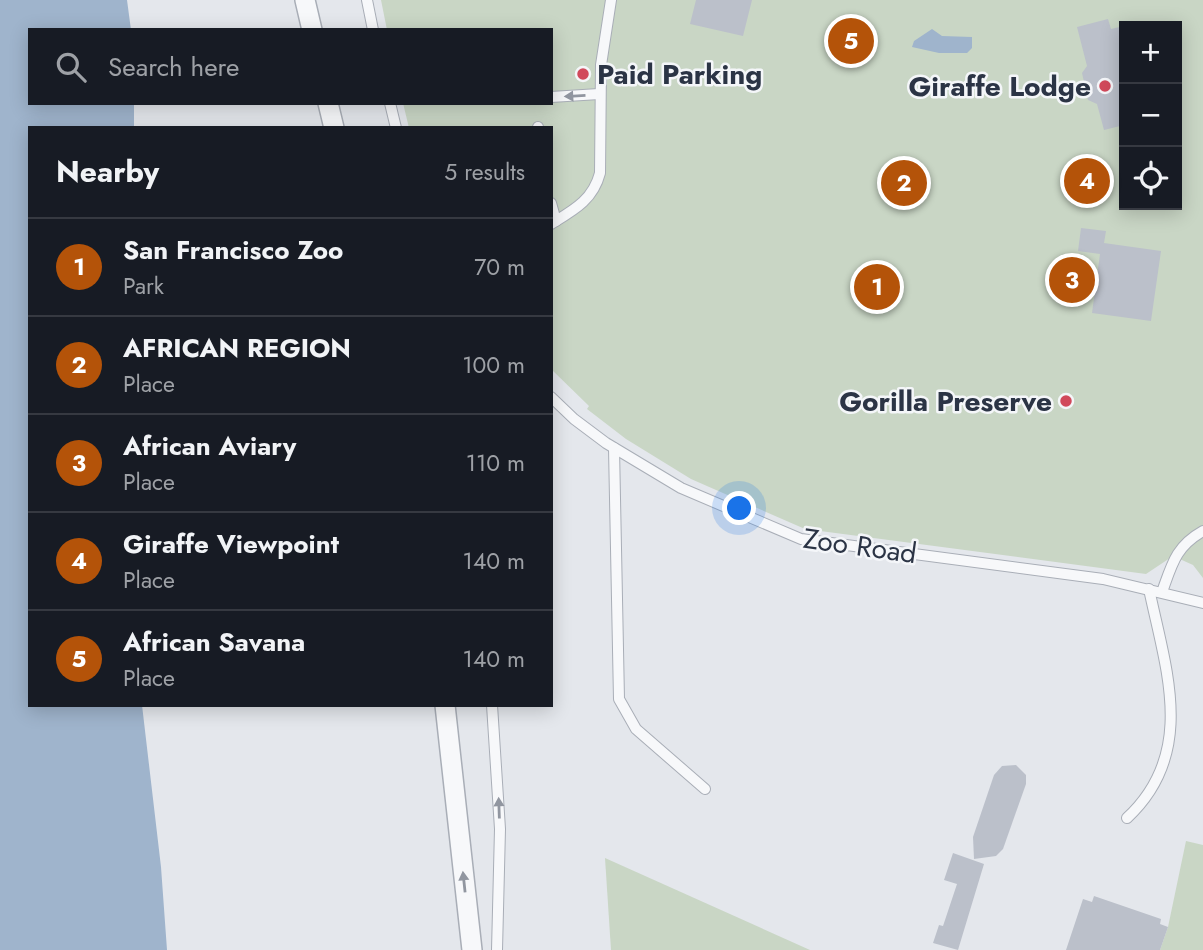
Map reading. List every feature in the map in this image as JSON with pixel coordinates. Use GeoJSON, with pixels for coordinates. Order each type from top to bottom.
{"type":"FeatureCollection","features":[{"type":"Feature","properties":{"kind":"street"},"geometry":{"type":"LineString","coordinates":[[305,0],[312,28]]}},
{"type":"Feature","properties":{"kind":"street"},"geometry":{"type":"LineString","coordinates":[[328,105],[334,126]]}},
{"type":"Feature","properties":{"kind":"street"},"geometry":{"type":"LineString","coordinates":[[445,707],[472,950]]}},
{"type":"Feature","properties":{"kind":"lane"},"geometry":{"type":"LineString","coordinates":[[367,0],[373,28]]}},
{"type":"Feature","properties":{"kind":"lane"},"geometry":{"type":"LineString","coordinates":[[553,223],[581,206],[597,187],[601,165],[601,65],[611,0]]}},
{"type":"Feature","properties":{"kind":"lane"},"geometry":{"type":"LineString","coordinates":[[553,97],[599,94]]}},
{"type":"Feature","properties":{"kind":"lane"},"geometry":{"type":"LineString","coordinates":[[390,105],[396,126]]}},
{"type":"Feature","properties":{"kind":"lane","name":"Zoo Road"},"geometry":{"type":"LineString","coordinates":[[553,399],[574,419],[614,448],[694,495],[801,539],[1056,572],[1149,589],[1203,603]]}},
{"type":"Feature","properties":{"kind":"lane"},"geometry":{"type":"LineString","coordinates":[[614,448],[619,699],[636,729],[705,789]]}},
{"type":"Feature","properties":{"kind":"lane"},"geometry":{"type":"LineString","coordinates":[[1162,592],[1177,552],[1203,531]]}},
{"type":"Feature","properties":{"kind":"lane"},"geometry":{"type":"LineString","coordinates":[[1127,818],[1145,801],[1164,768],[1171,737],[1170,688],[1149,589]]}},
{"type":"Feature","properties":{"kind":"lane"},"geometry":{"type":"LineString","coordinates":[[492,707],[500,829],[497,950]]}},
{"type":"Feature","properties":{"kind":"green space"},"geometry":{"type":"Polygon","coordinates":[[[381,0],[1203,0],[1203,578],[1193,565],[1173,556],[1146,574],[805,529],[691,479],[626,439],[587,409],[589,406],[553,371],[553,126],[409,126],[403,105],[553,105],[553,28],[387,28],[381,0]]]}},
{"type":"Feature","properties":{"kind":"green space"},"geometry":{"type":"Polygon","coordinates":[[[1186,841],[1203,845],[1203,950],[1160,950],[1168,927],[1186,841]]]}},
{"type":"Feature","properties":{"kind":"green space"},"geometry":{"type":"Polygon","coordinates":[[[605,858],[810,950],[611,950],[605,858]]]}},
{"type":"Feature","properties":{"kind":"water"},"geometry":{"type":"Polygon","coordinates":[[[0,0],[127,0],[131,28],[28,28],[28,105],[134,105],[134,126],[28,126],[28,707],[142,707],[161,867],[167,950],[0,950],[0,0]]]}},
{"type":"Feature","properties":{"kind":"water"},"geometry":{"type":"Polygon","coordinates":[[[932,29],[942,36],[972,37],[972,48],[967,53],[939,53],[912,47],[914,41],[932,29]]]}},
{"type":"Feature","properties":{"kind":"building"},"geometry":{"type":"Polygon","coordinates":[[[696,0],[752,0],[743,36],[690,24],[696,0]]]}},
{"type":"Feature","properties":{"kind":"building","name":"Giraffe Lodge"},"geometry":{"type":"Polygon","coordinates":[[[1108,19],[1111,29],[1119,27],[1119,126],[1104,130],[1097,104],[1088,100],[1082,73],[1087,66],[1077,27],[1108,19]]]}},
{"type":"Feature","properties":{"kind":"building"},"geometry":{"type":"Polygon","coordinates":[[[1081,228],[1106,231],[1104,243],[1161,251],[1151,321],[1092,313],[1100,254],[1078,251],[1081,228]]]}},
{"type":"Feature","properties":{"kind":"building"},"geometry":{"type":"Polygon","coordinates":[[[1016,765],[1026,775],[1026,784],[1003,849],[996,856],[974,859],[973,837],[994,775],[1002,766],[1016,765]]]}},
{"type":"Feature","properties":{"kind":"building"},"geometry":{"type":"Polygon","coordinates":[[[953,853],[984,864],[958,950],[933,943],[939,925],[943,926],[957,884],[944,880],[953,853]]]}},
{"type":"Feature","properties":{"kind":"building"},"geometry":{"type":"Polygon","coordinates":[[[1094,896],[1161,919],[1160,924],[1168,927],[1160,950],[1066,950],[1083,899],[1092,902],[1094,896]]]}},
{"type":"Feature","properties":{"kind":"place","name":"African Savana"},"geometry":{"type":"Point","coordinates":[851,41]}},
{"type":"Feature","properties":{"kind":"place","name":"Paid Parking"},"geometry":{"type":"Point","coordinates":[583,74]}},
{"type":"Feature","properties":{"kind":"place","name":"Giraffe Lodge"},"geometry":{"type":"Point","coordinates":[1105,86]}},
{"type":"Feature","properties":{"kind":"place","name":"Giraffe Viewpoint"},"geometry":{"type":"Point","coordinates":[1087,181]}},
{"type":"Feature","properties":{"kind":"place","name":"AFRICAN REGION"},"geometry":{"type":"Point","coordinates":[904,183]}},
{"type":"Feature","properties":{"kind":"place","name":"African Aviary"},"geometry":{"type":"Point","coordinates":[1072,280]}},
{"type":"Feature","properties":{"kind":"place","name":"San Francisco Zoo"},"geometry":{"type":"Point","coordinates":[877,287]}},
{"type":"Feature","properties":{"kind":"place","name":"Gorilla Preserve"},"geometry":{"type":"Point","coordinates":[1066,401]}}]}
